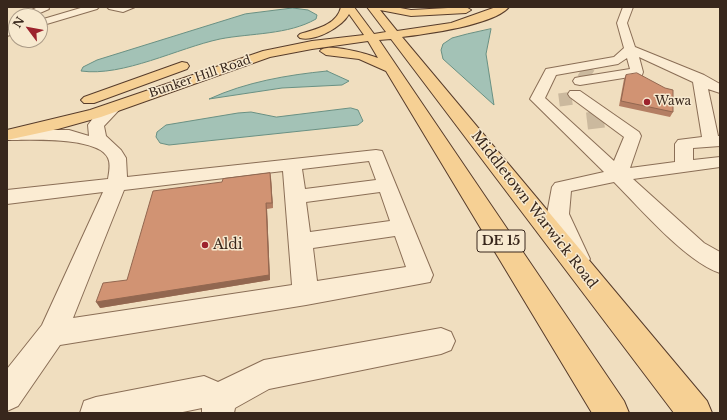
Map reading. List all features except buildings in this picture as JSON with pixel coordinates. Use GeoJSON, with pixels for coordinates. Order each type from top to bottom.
{"type":"FeatureCollection","features":[{"type":"Feature","properties":{"kind":"main road"},"geometry":{"type":"LineString","coordinates":[[304,36],[339,21],[346,12],[346,7]]}},
{"type":"Feature","properties":{"kind":"main road"},"geometry":{"type":"LineString","coordinates":[[350,7],[390,68]]}},
{"type":"Feature","properties":{"kind":"main road","name":"Middletown Warwick Road"},"geometry":{"type":"LineString","coordinates":[[372,7],[695,413]]}},
{"type":"Feature","properties":{"kind":"main road"},"geometry":{"type":"LineString","coordinates":[[379,7],[411,13],[471,9]]}},
{"type":"Feature","properties":{"kind":"main road"},"geometry":{"type":"LineString","coordinates":[[392,31],[449,27],[476,19],[504,7]]}},
{"type":"Feature","properties":{"kind":"main road"},"geometry":{"type":"LineString","coordinates":[[392,31],[471,9]]}},
{"type":"Feature","properties":{"kind":"main road"},"geometry":{"type":"LineString","coordinates":[[416,63],[422,46],[426,40],[449,27]]}},
{"type":"Feature","properties":{"kind":"main road","name":"Bunker Hill Road"},"geometry":{"type":"LineString","coordinates":[[7,135],[52,126],[112,108],[235,57],[304,36],[392,31]]}},
{"type":"Feature","properties":{"kind":"main road","name":"Bunker Hill Road"},"geometry":{"type":"LineString","coordinates":[[235,57],[290,49],[368,33]]}},
{"type":"Feature","properties":{"kind":"main road"},"geometry":{"type":"LineString","coordinates":[[235,57],[328,51],[362,56],[390,68]]}},
{"type":"Feature","properties":{"kind":"main road","name":"Bunker Hill Road"},"geometry":{"type":"LineString","coordinates":[[77,104],[195,62]]}},
{"type":"Feature","properties":{"kind":"main road","name":"DE 15"},"geometry":{"type":"LineString","coordinates":[[390,68],[612,413]]}},
{"type":"Feature","properties":{"kind":"main road"},"geometry":{"type":"LineString","coordinates":[[7,124],[50,112]]}},
{"type":"Feature","properties":{"kind":"street"},"geometry":{"type":"LineString","coordinates":[[48,21],[94,7]]}},
{"type":"Feature","properties":{"kind":"street"},"geometry":{"type":"LineString","coordinates":[[112,7],[123,9],[130,7]]}},
{"type":"Feature","properties":{"kind":"street"},"geometry":{"type":"LineString","coordinates":[[577,85],[637,72],[622,23],[628,7]]}},
{"type":"Feature","properties":{"kind":"street"},"geometry":{"type":"LineString","coordinates":[[630,49],[699,78],[720,89]]}},
{"type":"Feature","properties":{"kind":"street"},"geometry":{"type":"LineString","coordinates":[[577,85],[618,60],[630,49]]}},
{"type":"Feature","properties":{"kind":"street"},"geometry":{"type":"LineString","coordinates":[[684,166],[684,144],[715,141],[699,78]]}},
{"type":"Feature","properties":{"kind":"street"},"geometry":{"type":"LineString","coordinates":[[577,85],[606,119],[633,136],[618,175]]}},
{"type":"Feature","properties":{"kind":"street"},"geometry":{"type":"LineString","coordinates":[[577,85],[573,124],[618,175],[696,249],[720,264]]}},
{"type":"Feature","properties":{"kind":"street"},"geometry":{"type":"LineString","coordinates":[[7,395],[52,334],[117,184],[120,165],[114,152],[98,138],[96,125],[112,108]]}},
{"type":"Feature","properties":{"kind":"street"},"geometry":{"type":"LineString","coordinates":[[7,135],[69,135],[106,146]]}},
{"type":"Feature","properties":{"kind":"street"},"geometry":{"type":"LineString","coordinates":[[7,197],[376,155],[421,275],[52,334]]}},
{"type":"Feature","properties":{"kind":"street"},"geometry":{"type":"LineString","coordinates":[[585,275],[558,214],[562,187],[618,175],[720,162]]}},
{"type":"Feature","properties":{"kind":"street"},"geometry":{"type":"LineString","coordinates":[[292,165],[306,294]]}},
{"type":"Feature","properties":{"kind":"street"},"geometry":{"type":"LineString","coordinates":[[296,197],[387,185]]}},
{"type":"Feature","properties":{"kind":"street"},"geometry":{"type":"LineString","coordinates":[[300,242],[403,227]]}},
{"type":"Feature","properties":{"kind":"street"},"geometry":{"type":"LineString","coordinates":[[96,413],[204,392],[218,406],[264,375],[441,340]]}},
{"type":"Feature","properties":{"kind":"shaded area"},"geometry":{"type":"Polygon","coordinates":[[[293,8],[308,10],[317,15],[316,19],[294,28],[281,31],[232,37],[204,43],[150,61],[115,70],[97,72],[81,71],[83,67],[97,60],[245,14],[293,8]]]}},
{"type":"Feature","properties":{"kind":"shaded area"},"geometry":{"type":"Polygon","coordinates":[[[491,29],[486,54],[494,105],[443,59],[441,50],[443,44],[452,38],[491,29]]]}},
{"type":"Feature","properties":{"kind":"shaded area"},"geometry":{"type":"Polygon","coordinates":[[[327,71],[349,81],[342,85],[282,88],[209,99],[237,88],[267,80],[327,71]]]}},
{"type":"Feature","properties":{"kind":"shaded area"},"geometry":{"type":"Polygon","coordinates":[[[351,108],[358,110],[363,121],[358,125],[169,145],[160,143],[156,137],[157,132],[166,125],[238,113],[251,112],[276,117],[351,108]]]}},
{"type":"Feature","properties":{"kind":"tunnel"},"geometry":{"type":"LineString","coordinates":[[581,70],[591,76]]}},
{"type":"Feature","properties":{"kind":"tunnel"},"geometry":{"type":"LineString","coordinates":[[559,100],[574,98]]}},
{"type":"Feature","properties":{"kind":"tunnel"},"geometry":{"type":"LineString","coordinates":[[587,121],[604,119]]}},
{"type":"Feature","properties":{"kind":"place","name":"Wawa"},"geometry":{"type":"Point","coordinates":[647,102]}},
{"type":"Feature","properties":{"kind":"place","name":"Aldi"},"geometry":{"type":"Point","coordinates":[205,245]}}]}
